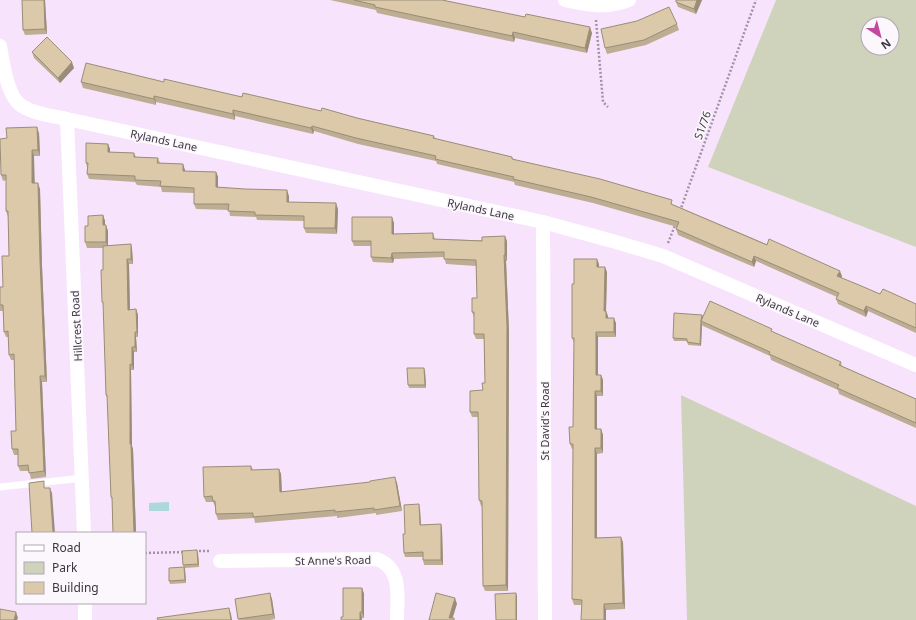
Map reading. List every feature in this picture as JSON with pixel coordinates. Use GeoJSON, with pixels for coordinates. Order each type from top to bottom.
{"type":"FeatureCollection","features":[{"type":"Feature","properties":{"kind":"street"},"geometry":{"type":"LineString","coordinates":[[565,0],[594,6],[620,4],[629,0]]}},
{"type":"Feature","properties":{"kind":"street","name":"Rylands Lane"},"geometry":{"type":"LineString","coordinates":[[0,46],[11,92],[20,106],[28,110],[543,222],[601,237],[664,256],[916,365]]}},
{"type":"Feature","properties":{"kind":"street","name":"Hillcrest Road"},"geometry":{"type":"LineString","coordinates":[[67,119],[83,478],[84,532]]}},
{"type":"Feature","properties":{"kind":"street","name":"St David's Road"},"geometry":{"type":"LineString","coordinates":[[543,222],[545,620]]}},
{"type":"Feature","properties":{"kind":"street","name":"St Anne's Road"},"geometry":{"type":"LineString","coordinates":[[220,561],[377,559],[385,562],[395,577],[397,588],[397,620]]}},
{"type":"Feature","properties":{"kind":"street"},"geometry":{"type":"LineString","coordinates":[[85,604],[86,620]]}},
{"type":"Feature","properties":{"kind":"lane"},"geometry":{"type":"LineString","coordinates":[[0,487],[83,478]]}},
{"type":"Feature","properties":{"kind":"path","name":"S1/76"},"geometry":{"type":"LineString","coordinates":[[679,212],[756,0]]}},
{"type":"Feature","properties":{"kind":"path"},"geometry":{"type":"LineString","coordinates":[[594,6],[603,102],[608,107]]}},
{"type":"Feature","properties":{"kind":"path"},"geometry":{"type":"LineString","coordinates":[[664,256],[677,220]]}},
{"type":"Feature","properties":{"kind":"path"},"geometry":{"type":"LineString","coordinates":[[146,553],[210,551],[220,561]]}},
{"type":"Feature","properties":{"kind":"green space"},"geometry":{"type":"Polygon","coordinates":[[[776,0],[916,0],[916,247],[708,167],[776,0]]]}},
{"type":"Feature","properties":{"kind":"green space"},"geometry":{"type":"Polygon","coordinates":[[[681,395],[916,506],[916,620],[687,620],[681,395]]]}},
{"type":"Feature","properties":{"kind":"shaded area"},"geometry":{"type":"Polygon","coordinates":[[[169,502],[169,511],[149,511],[149,503],[169,502]]]}},
{"type":"Feature","properties":{"kind":"building"},"geometry":{"type":"Polygon","coordinates":[[[22,0],[44,0],[45,29],[23,30],[22,0]]]}},
{"type":"Feature","properties":{"kind":"building"},"geometry":{"type":"Polygon","coordinates":[[[354,0],[442,0],[525,17],[526,14],[590,27],[585,48],[513,32],[512,36],[375,7],[375,5],[354,0]]]}},
{"type":"Feature","properties":{"kind":"building"},"geometry":{"type":"Polygon","coordinates":[[[676,0],[697,0],[694,9],[676,2],[676,0]]]}},
{"type":"Feature","properties":{"kind":"building"},"geometry":{"type":"Polygon","coordinates":[[[669,7],[677,24],[644,40],[605,48],[601,29],[637,21],[669,7]]]}},
{"type":"Feature","properties":{"kind":"building"},"geometry":{"type":"Polygon","coordinates":[[[47,37],[72,62],[58,78],[32,52],[47,37]]]}},
{"type":"Feature","properties":{"kind":"building"},"geometry":{"type":"Polygon","coordinates":[[[86,63],[164,82],[164,79],[242,97],[243,93],[321,111],[322,108],[357,118],[434,136],[433,138],[512,157],[512,159],[600,179],[672,200],[671,204],[767,245],[769,239],[840,271],[837,276],[880,294],[883,289],[916,304],[916,328],[866,306],[864,311],[836,299],[839,293],[754,256],[752,262],[676,229],[679,222],[591,197],[513,179],[514,177],[435,159],[436,156],[356,138],[312,126],[311,128],[233,110],[233,114],[154,96],[154,99],[81,82],[86,63]]]}},
{"type":"Feature","properties":{"kind":"building"},"geometry":{"type":"Polygon","coordinates":[[[37,127],[38,150],[32,150],[32,183],[38,183],[45,376],[40,376],[44,471],[29,473],[28,465],[18,466],[18,449],[12,449],[11,431],[16,431],[14,354],[9,355],[8,331],[4,332],[3,305],[0,305],[0,287],[3,287],[2,256],[9,256],[8,211],[6,211],[6,175],[1,175],[0,139],[7,138],[6,128],[37,127]]]}},
{"type":"Feature","properties":{"kind":"building"},"geometry":{"type":"Polygon","coordinates":[[[86,143],[108,144],[108,152],[134,153],[134,157],[158,158],[157,163],[183,164],[183,171],[216,172],[216,187],[287,190],[287,202],[336,203],[335,228],[304,228],[304,216],[255,215],[255,212],[228,211],[229,204],[194,204],[194,188],[160,186],[161,181],[135,180],[135,176],[87,174],[88,163],[86,163],[86,143]]]}},
{"type":"Feature","properties":{"kind":"building"},"geometry":{"type":"Polygon","coordinates":[[[103,215],[103,225],[106,225],[106,242],[85,242],[85,226],[88,226],[88,216],[103,215]]]}},
{"type":"Feature","properties":{"kind":"building"},"geometry":{"type":"Polygon","coordinates":[[[352,217],[392,217],[392,234],[433,233],[433,239],[482,241],[482,237],[505,236],[504,255],[507,326],[506,585],[483,586],[482,501],[479,500],[478,412],[470,412],[470,391],[483,390],[482,383],[485,383],[484,334],[474,334],[474,312],[472,312],[472,298],[477,298],[476,260],[444,259],[444,252],[392,253],[391,258],[371,257],[371,241],[352,241],[352,217]]]}},
{"type":"Feature","properties":{"kind":"building"},"geometry":{"type":"Polygon","coordinates":[[[131,244],[131,259],[127,259],[128,310],[136,309],[137,332],[135,332],[135,347],[132,347],[132,365],[130,364],[130,444],[134,532],[113,532],[102,302],[101,270],[103,270],[103,246],[131,244]]]}},
{"type":"Feature","properties":{"kind":"building"},"geometry":{"type":"Polygon","coordinates":[[[574,259],[597,259],[597,267],[605,267],[604,311],[606,311],[606,318],[614,318],[614,332],[596,332],[596,375],[601,375],[601,391],[595,391],[595,429],[601,429],[601,448],[595,448],[595,538],[621,537],[623,603],[604,604],[604,620],[581,620],[582,600],[572,599],[573,444],[570,444],[569,427],[573,427],[574,338],[572,338],[572,284],[574,284],[574,259]]]}},
{"type":"Feature","properties":{"kind":"building"},"geometry":{"type":"Polygon","coordinates":[[[710,301],[772,329],[771,331],[841,362],[839,365],[916,399],[916,423],[837,388],[839,385],[769,354],[770,352],[701,321],[710,301]]]}},
{"type":"Feature","properties":{"kind":"building"},"geometry":{"type":"Polygon","coordinates":[[[674,313],[702,315],[700,344],[687,342],[687,339],[673,338],[674,313]]]}},
{"type":"Feature","properties":{"kind":"building"},"geometry":{"type":"Polygon","coordinates":[[[407,368],[424,368],[425,385],[408,385],[407,368]]]}},
{"type":"Feature","properties":{"kind":"building"},"geometry":{"type":"Polygon","coordinates":[[[251,466],[251,470],[279,469],[280,492],[370,482],[395,477],[400,506],[374,510],[374,508],[335,512],[335,510],[253,517],[253,513],[216,514],[215,501],[213,501],[212,496],[204,497],[203,467],[251,466]]]}},
{"type":"Feature","properties":{"kind":"building"},"geometry":{"type":"Polygon","coordinates":[[[44,481],[44,488],[50,488],[53,532],[32,532],[29,483],[44,481]]]}},
{"type":"Feature","properties":{"kind":"building"},"geometry":{"type":"Polygon","coordinates":[[[419,504],[420,525],[441,524],[441,560],[423,560],[423,552],[404,553],[404,505],[419,504]]]}},
{"type":"Feature","properties":{"kind":"building"},"geometry":{"type":"Polygon","coordinates":[[[197,550],[198,564],[183,565],[182,551],[197,550]]]}},
{"type":"Feature","properties":{"kind":"building"},"geometry":{"type":"Polygon","coordinates":[[[184,567],[185,580],[169,581],[169,568],[184,567]]]}},
{"type":"Feature","properties":{"kind":"building"},"geometry":{"type":"Polygon","coordinates":[[[343,588],[362,588],[362,612],[360,612],[360,620],[341,620],[341,617],[343,617],[343,588]]]}},
{"type":"Feature","properties":{"kind":"building"},"geometry":{"type":"Polygon","coordinates":[[[270,593],[273,614],[238,619],[235,599],[270,593]]]}},
{"type":"Feature","properties":{"kind":"building"},"geometry":{"type":"Polygon","coordinates":[[[436,593],[455,598],[449,618],[454,618],[454,620],[429,620],[436,593]]]}},
{"type":"Feature","properties":{"kind":"building"},"geometry":{"type":"Polygon","coordinates":[[[516,593],[516,620],[496,620],[495,594],[516,593]]]}},
{"type":"Feature","properties":{"kind":"building"},"geometry":{"type":"Polygon","coordinates":[[[229,608],[231,620],[158,620],[157,618],[229,608]]]}},
{"type":"Feature","properties":{"kind":"building"},"geometry":{"type":"Polygon","coordinates":[[[0,609],[16,612],[14,620],[0,620],[0,609]]]}}]}
